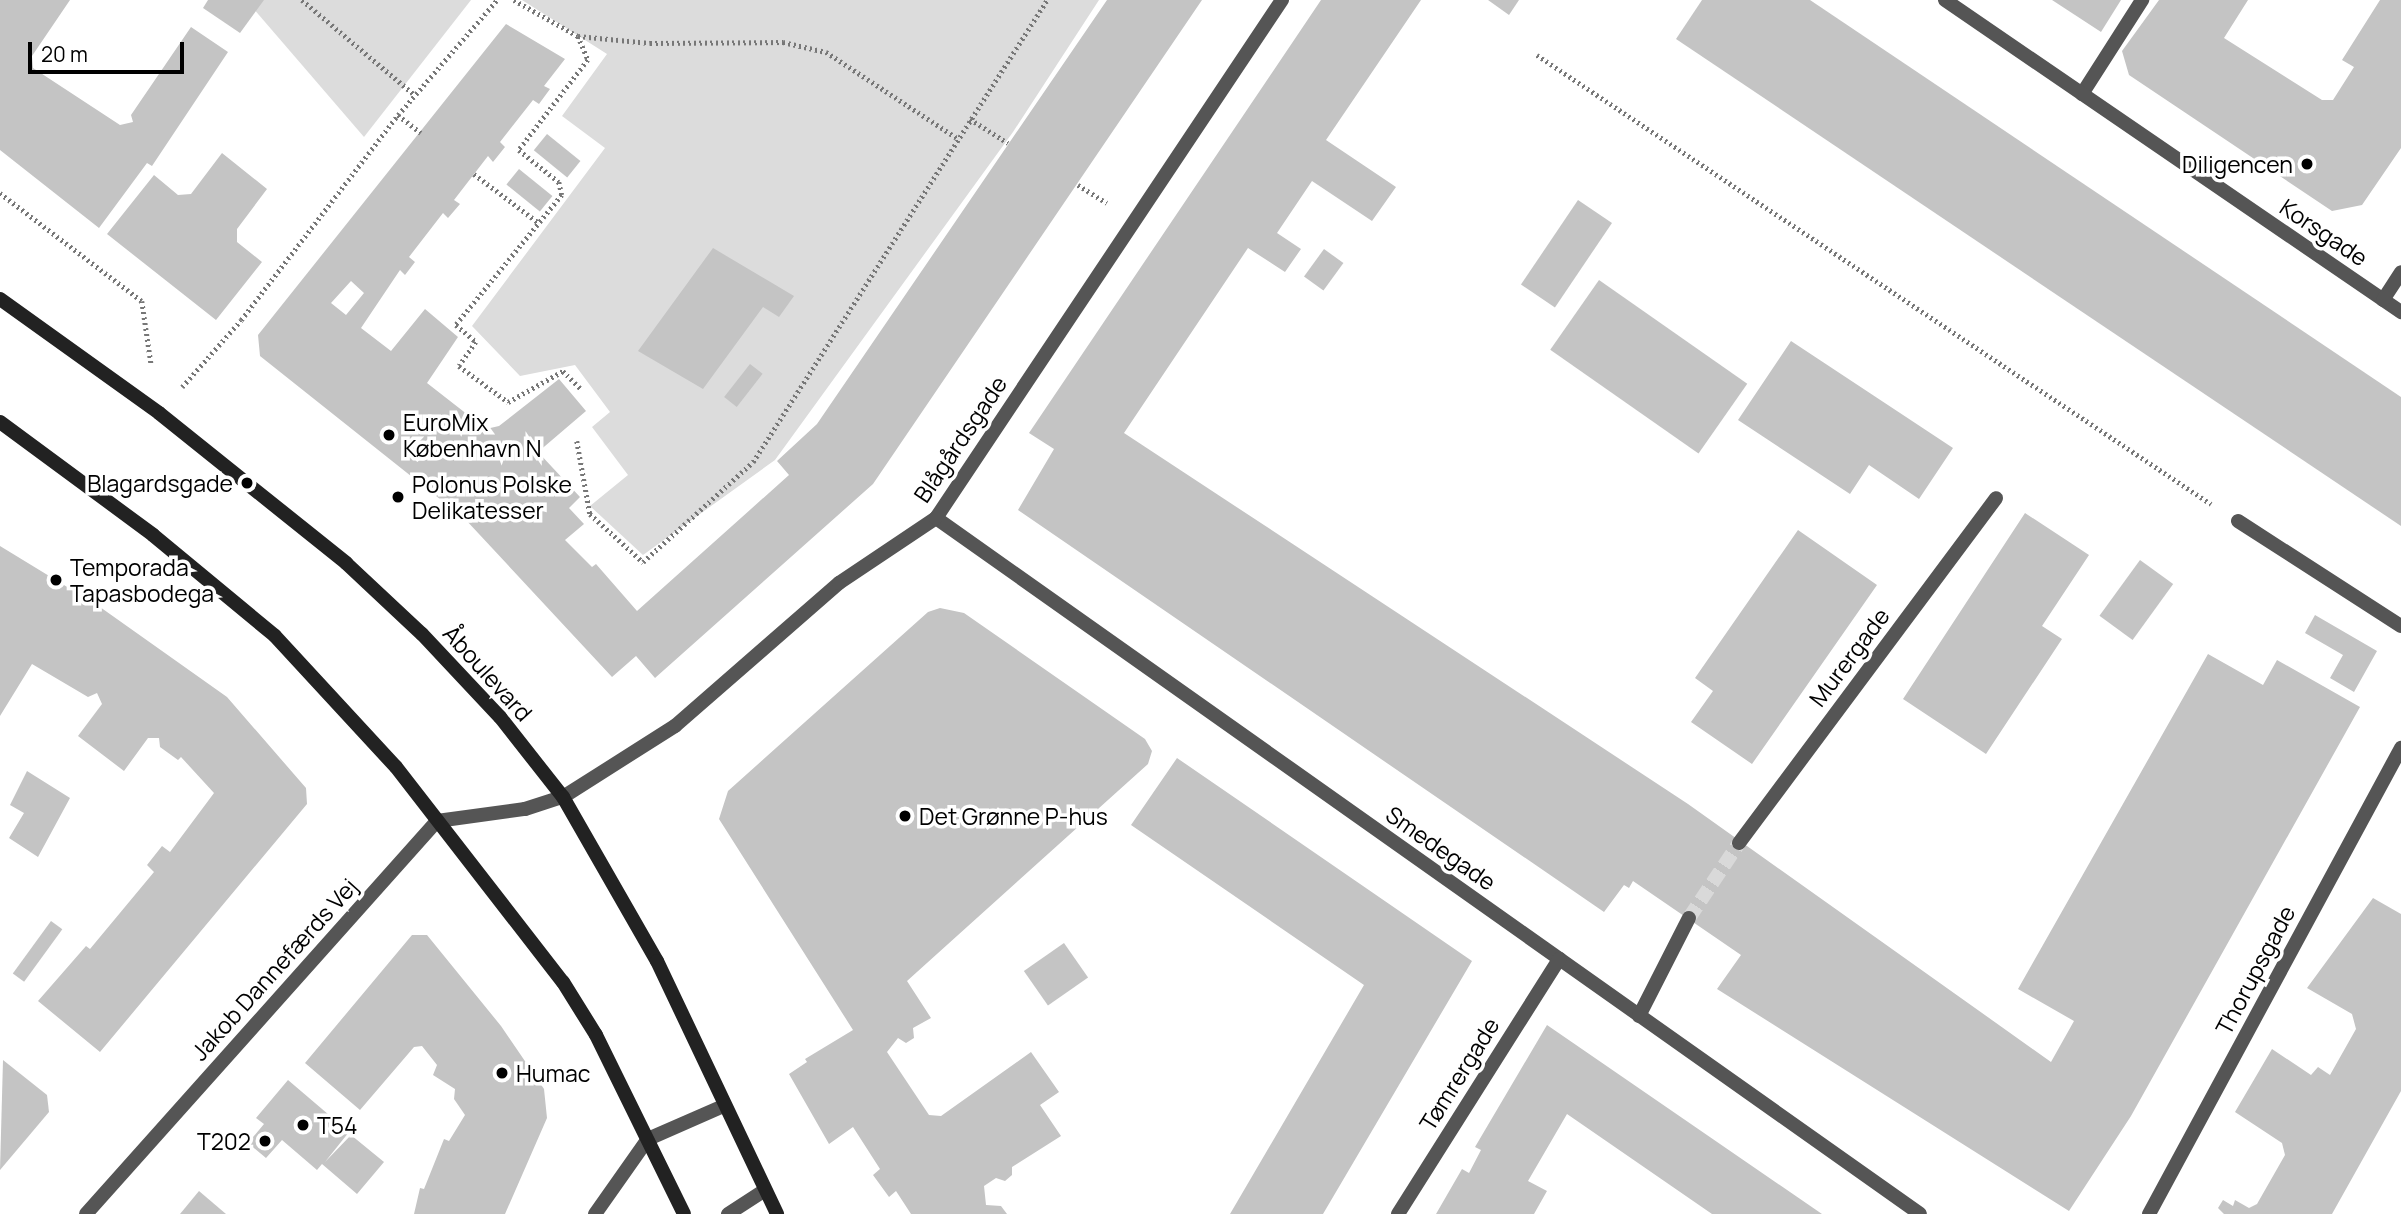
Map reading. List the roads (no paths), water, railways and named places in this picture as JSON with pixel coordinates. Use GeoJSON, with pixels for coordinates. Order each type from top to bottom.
{"type":"FeatureCollection","features":[{"type":"Feature","properties":{"kind":"street","name":"Blågårdsgade"},"geometry":{"type":"LineString","coordinates":[[437,821],[525,809],[563,797],[675,726],[839,583],[936,518],[1282,0]]}},
{"type":"Feature","properties":{"kind":"street","name":"Korsgade"},"geometry":{"type":"LineString","coordinates":[[1945,0],[2401,312]]}},
{"type":"Feature","properties":{"kind":"street"},"geometry":{"type":"LineString","coordinates":[[2082,94],[2142,0]]}},
{"type":"Feature","properties":{"kind":"street"},"geometry":{"type":"LineString","coordinates":[[2383,300],[2401,272]]}},
{"type":"Feature","properties":{"kind":"street","name":"Åboulevard"},"geometry":{"type":"LineString","coordinates":[[0,299],[159,413],[346,563],[422,634],[500,717],[563,797],[657,961],[777,1214]]}},
{"type":"Feature","properties":{"kind":"street"},"geometry":{"type":"LineString","coordinates":[[0,422],[153,535],[275,636],[396,767],[563,982],[596,1035],[684,1214]]}},
{"type":"Feature","properties":{"kind":"street","name":"Murergade"},"geometry":{"type":"LineString","coordinates":[[1739,843],[1996,498]]}},
{"type":"Feature","properties":{"kind":"street","name":"Smedegade"},"geometry":{"type":"LineString","coordinates":[[936,518],[1920,1214]]}},
{"type":"Feature","properties":{"kind":"street"},"geometry":{"type":"LineString","coordinates":[[2238,522],[2401,626]]}},
{"type":"Feature","properties":{"kind":"street","name":"Thorupsgade"},"geometry":{"type":"LineString","coordinates":[[2149,1214],[2401,748]]}},
{"type":"Feature","properties":{"kind":"street","name":"Jakob Dannefærds Vej"},"geometry":{"type":"LineString","coordinates":[[86,1214],[437,821]]}},
{"type":"Feature","properties":{"kind":"street"},"geometry":{"type":"LineString","coordinates":[[1639,1016],[1689,918]]}},
{"type":"Feature","properties":{"kind":"street","name":"Tømrergade"},"geometry":{"type":"LineString","coordinates":[[1398,1214],[1559,959]]}},
{"type":"Feature","properties":{"kind":"street"},"geometry":{"type":"LineString","coordinates":[[595,1214],[648,1139],[723,1105]]}},
{"type":"Feature","properties":{"kind":"street"},"geometry":{"type":"LineString","coordinates":[[728,1214],[765,1190]]}},
{"type":"Feature","properties":{"kind":"tunnel"},"geometry":{"type":"LineString","coordinates":[[1689,918],[1739,843]]}},
{"type":"Feature","properties":{"kind":"place","name":"Diligencen"},"geometry":{"type":"Point","coordinates":[2307,164]}},
{"type":"Feature","properties":{"kind":"place","name":"EuroMix København N"},"geometry":{"type":"Point","coordinates":[389,435]}},
{"type":"Feature","properties":{"kind":"place","name":"Blagardsgade"},"geometry":{"type":"Point","coordinates":[247,483]}},
{"type":"Feature","properties":{"kind":"place","name":"Polonus Polske Delikatesser"},"geometry":{"type":"Point","coordinates":[398,497]}},
{"type":"Feature","properties":{"kind":"place","name":"Temporada Tapasbodega"},"geometry":{"type":"Point","coordinates":[56,580]}},
{"type":"Feature","properties":{"kind":"place","name":"Det Grønne P-hus"},"geometry":{"type":"Point","coordinates":[905,816]}},
{"type":"Feature","properties":{"kind":"place","name":"Humac"},"geometry":{"type":"Point","coordinates":[502,1073]}},
{"type":"Feature","properties":{"kind":"place","name":"T54"},"geometry":{"type":"Point","coordinates":[303,1125]}},
{"type":"Feature","properties":{"kind":"place","name":"T202"},"geometry":{"type":"Point","coordinates":[265,1141]}}]}
